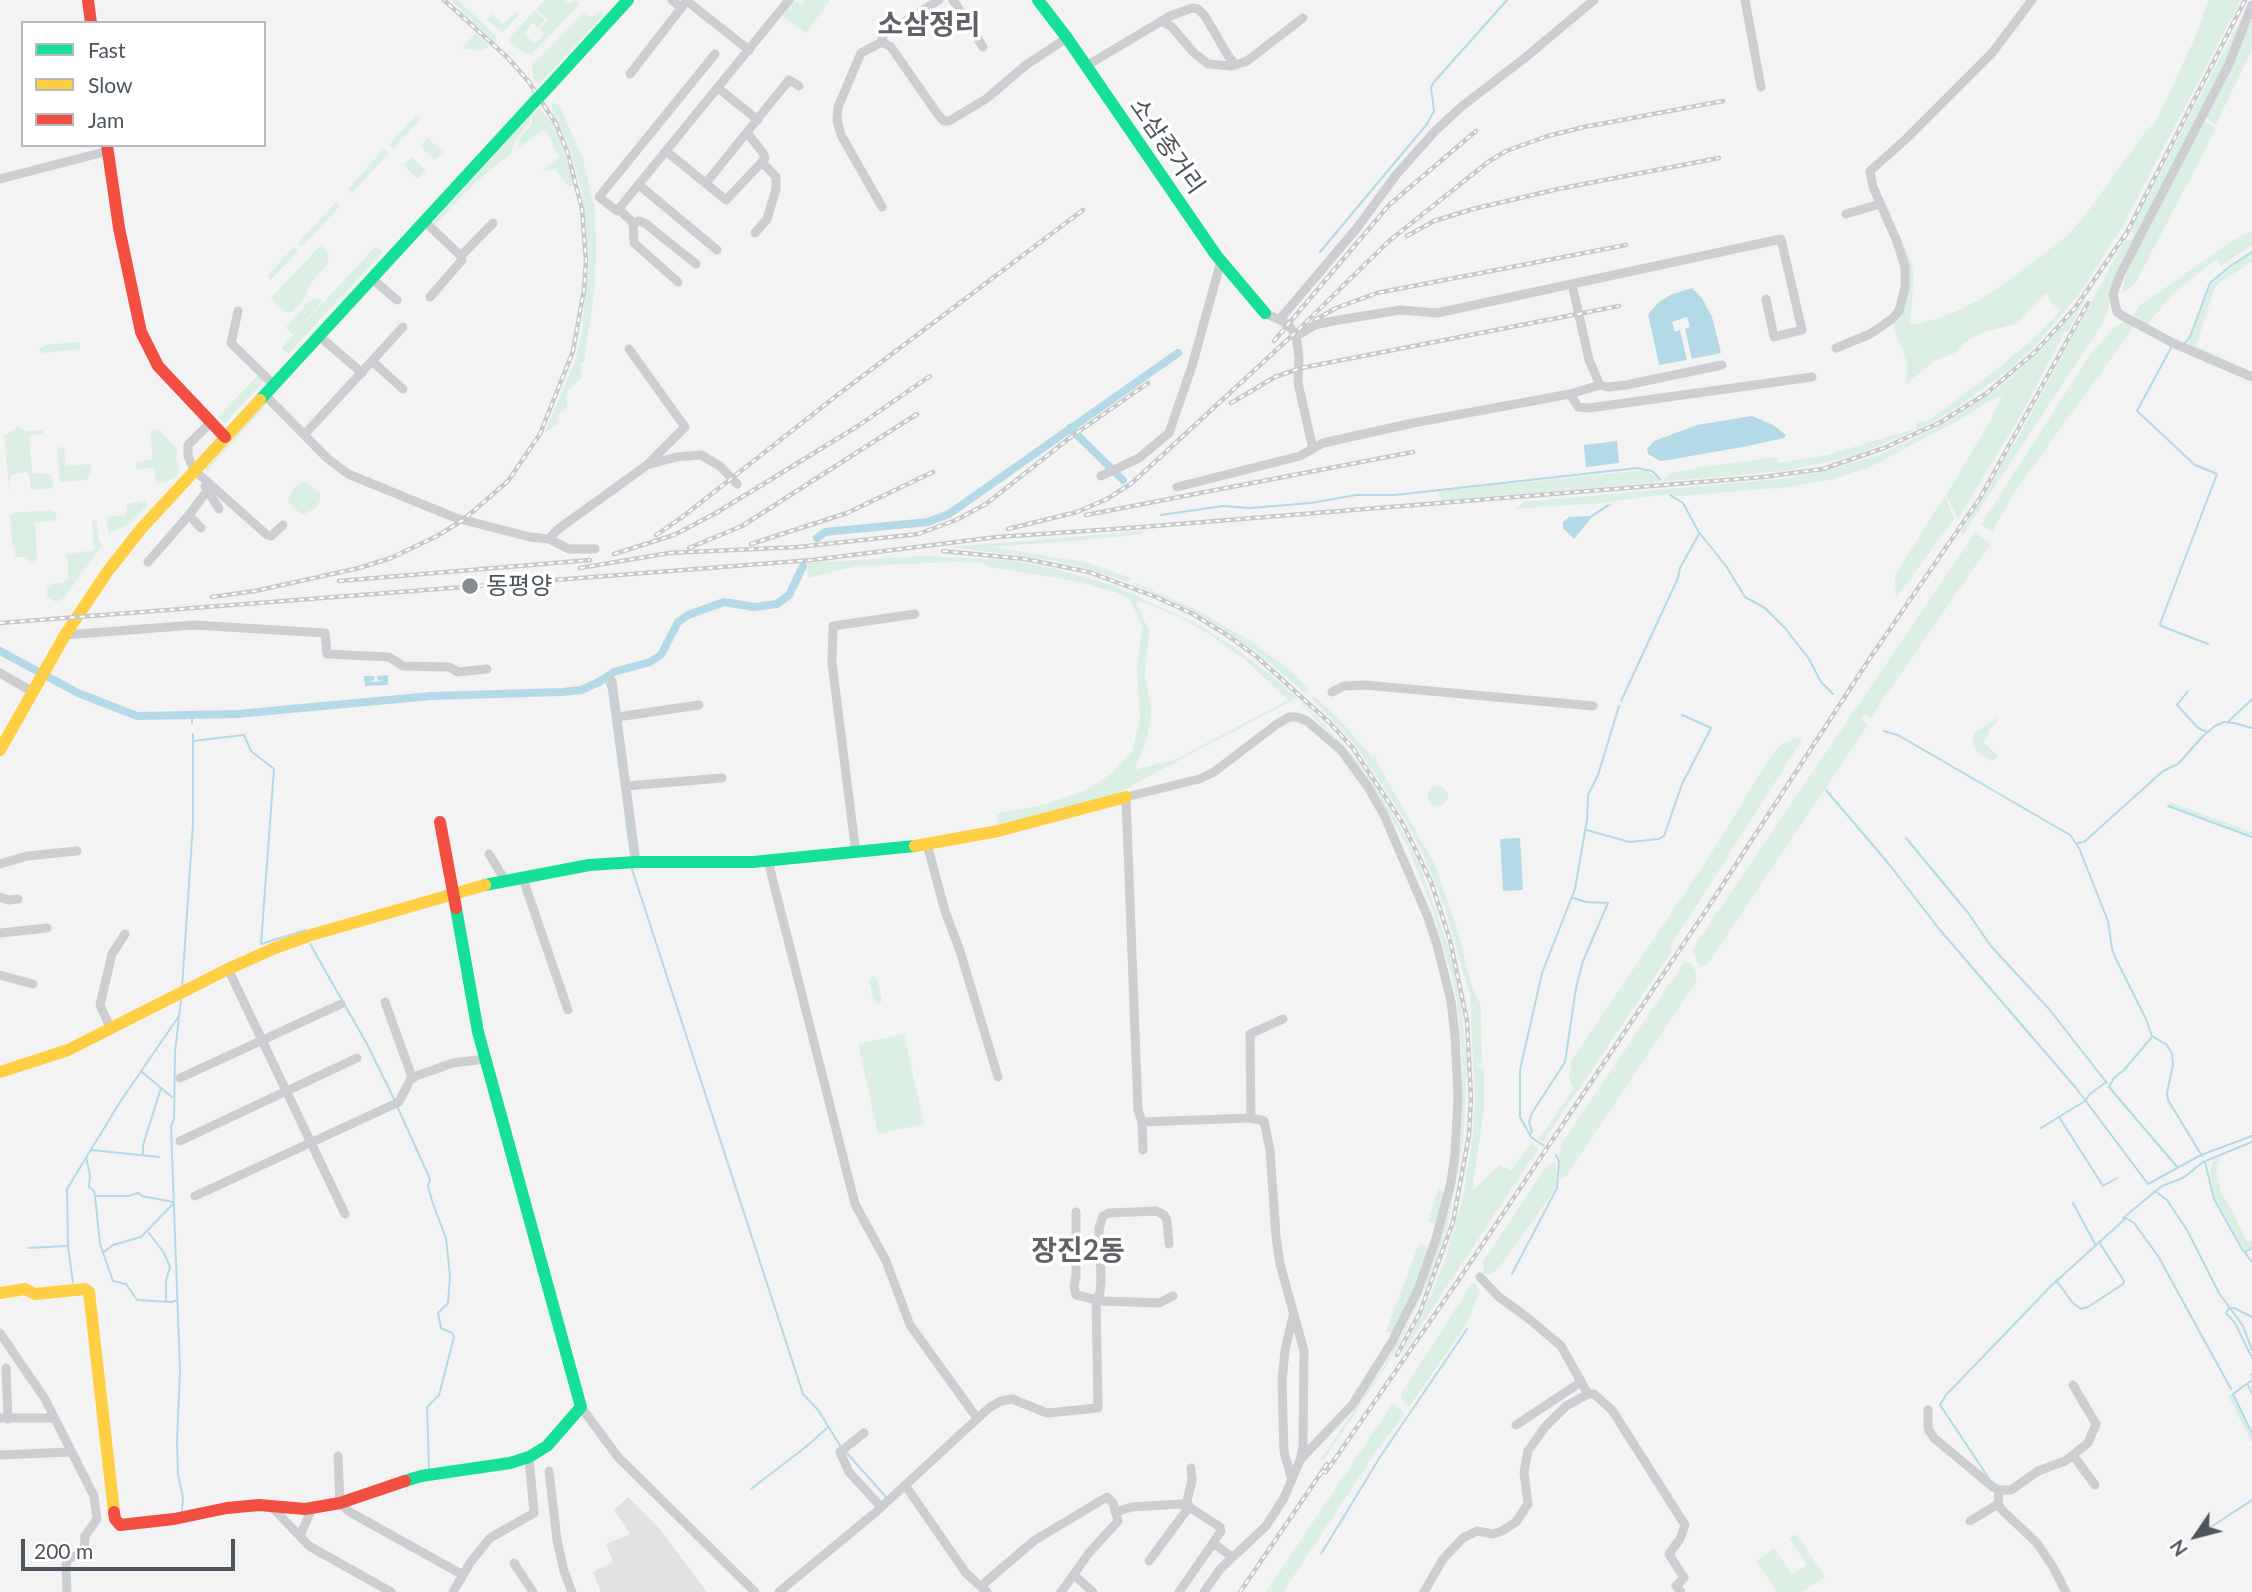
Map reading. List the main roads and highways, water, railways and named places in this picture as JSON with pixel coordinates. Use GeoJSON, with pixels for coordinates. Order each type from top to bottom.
{"type":"FeatureCollection","features":[{"type":"Feature","properties":{"kind":"water"},"geometry":{"type":"Polygon","coordinates":[[[1692,288],[1702,298],[1712,317],[1721,353],[1692,359],[1685,329],[1690,327],[1687,317],[1672,322],[1675,332],[1680,330],[1687,360],[1659,365],[1648,314],[1670,295],[1692,288]]]}},
{"type":"Feature","properties":{"kind":"water"},"geometry":{"type":"Polygon","coordinates":[[[1752,416],[1773,425],[1786,435],[1784,438],[1748,446],[1668,460],[1660,461],[1648,454],[1647,449],[1654,441],[1697,425],[1752,416]]]}},
{"type":"Feature","properties":{"kind":"water"},"geometry":{"type":"Polygon","coordinates":[[[1617,441],[1619,463],[1586,467],[1584,445],[1617,441]]]}},
{"type":"Feature","properties":{"kind":"water"},"geometry":{"type":"Polygon","coordinates":[[[1613,504],[1592,517],[1574,539],[1563,528],[1563,522],[1569,517],[1590,516],[1606,505],[1613,504]]]}},
{"type":"Feature","properties":{"kind":"water"},"geometry":{"type":"Polygon","coordinates":[[[388,675],[388,685],[365,686],[364,676],[375,676],[370,682],[384,681],[378,680],[377,676],[388,675]]]}},
{"type":"Feature","properties":{"kind":"water"},"geometry":{"type":"Polygon","coordinates":[[[1520,838],[1523,890],[1503,891],[1500,839],[1520,838]]]}},
{"type":"Feature","properties":{"kind":"waterway"},"geometry":{"type":"LineString","coordinates":[[1320,252],[1427,124],[1434,111],[1431,87],[1434,82],[1507,0]]}},
{"type":"Feature","properties":{"kind":"waterway"},"geometry":{"type":"LineString","coordinates":[[2185,343],[2190,337],[2210,283],[2252,252]]}},
{"type":"Feature","properties":{"kind":"waterway"},"geometry":{"type":"LineString","coordinates":[[2172,346],[2137,411],[2195,465],[2217,474],[2160,624],[2208,644]]}},
{"type":"Feature","properties":{"kind":"waterway"},"geometry":{"type":"LineString","coordinates":[[817,538],[825,532],[928,522],[949,514],[1178,353]]}},
{"type":"Feature","properties":{"kind":"waterway"},"geometry":{"type":"LineString","coordinates":[[1070,428],[1123,480]]}},
{"type":"Feature","properties":{"kind":"waterway"},"geometry":{"type":"LineString","coordinates":[[1161,515],[1223,506],[1250,508],[1311,503],[1356,495],[1395,495],[1637,468],[1652,471],[1660,479]]}},
{"type":"Feature","properties":{"kind":"waterway"},"geometry":{"type":"LineString","coordinates":[[1670,495],[1683,503],[1698,531],[1726,566],[1745,597],[1765,608],[1785,628],[1809,659],[1821,682],[1833,694]]}},
{"type":"Feature","properties":{"kind":"waterway"},"geometry":{"type":"LineString","coordinates":[[1621,701],[1678,578],[1680,568],[1699,534]]}},
{"type":"Feature","properties":{"kind":"waterway"},"geometry":{"type":"LineString","coordinates":[[0,651],[78,693],[137,716],[237,714],[431,696],[581,690],[614,672],[650,662],[661,655],[678,622],[688,615],[724,602],[754,607],[777,604],[789,595],[803,566]]}},
{"type":"Feature","properties":{"kind":"waterway"},"geometry":{"type":"LineString","coordinates":[[605,678],[609,690],[631,856]]}},
{"type":"Feature","properties":{"kind":"waterway"},"geometry":{"type":"LineString","coordinates":[[2188,691],[2177,705],[2198,728],[2207,732]]}},
{"type":"Feature","properties":{"kind":"waterway"},"geometry":{"type":"LineString","coordinates":[[2229,721],[2252,699]]}},
{"type":"Feature","properties":{"kind":"waterway"},"geometry":{"type":"LineString","coordinates":[[1544,1146],[1531,1137],[1520,1117],[1520,1070],[1542,973],[1575,889],[1587,820],[1588,795],[1598,775],[1619,706]]}},
{"type":"Feature","properties":{"kind":"waterway"},"geometry":{"type":"LineString","coordinates":[[1587,830],[1629,842],[1659,839],[1664,836],[1682,784],[1711,728],[1682,715]]}},
{"type":"Feature","properties":{"kind":"waterway"},"geometry":{"type":"LineString","coordinates":[[192,716],[192,723]]}},
{"type":"Feature","properties":{"kind":"waterway"},"geometry":{"type":"LineString","coordinates":[[2077,843],[2084,842],[2163,771],[2178,764],[2215,726],[2224,722],[2252,728]]}},
{"type":"Feature","properties":{"kind":"waterway"},"geometry":{"type":"LineString","coordinates":[[1884,731],[1898,735],[2070,835],[2079,848],[2108,921],[2116,959],[2152,1036],[2167,1045],[2172,1054],[2168,1100],[2202,1156]]}},
{"type":"Feature","properties":{"kind":"waterway"},"geometry":{"type":"LineString","coordinates":[[182,988],[193,824],[193,734]]}},
{"type":"Feature","properties":{"kind":"waterway"},"geometry":{"type":"LineString","coordinates":[[193,741],[244,735],[251,751],[274,769],[261,944],[306,930]]}},
{"type":"Feature","properties":{"kind":"waterway"},"geometry":{"type":"LineString","coordinates":[[1826,790],[1940,930],[2076,1088],[2148,1184],[2201,1155],[2252,1136]]}},
{"type":"Feature","properties":{"kind":"waterway"},"geometry":{"type":"LineString","coordinates":[[2168,806],[2252,837]]}},
{"type":"Feature","properties":{"kind":"waterway"},"geometry":{"type":"LineString","coordinates":[[1906,838],[1969,914],[1990,945],[2049,1009],[2107,1083]]}},
{"type":"Feature","properties":{"kind":"waterway"},"geometry":{"type":"LineString","coordinates":[[632,869],[803,1394],[818,1410],[841,1447]]}},
{"type":"Feature","properties":{"kind":"waterway"},"geometry":{"type":"LineString","coordinates":[[1530,1134],[1532,1131],[1529,1122],[1532,1113],[1565,1062],[1576,988],[1583,961],[1608,903],[1586,902],[1573,898]]}},
{"type":"Feature","properties":{"kind":"waterway"},"geometry":{"type":"LineString","coordinates":[[310,944],[367,1044],[395,1101]]}},
{"type":"Feature","properties":{"kind":"waterway"},"geometry":{"type":"LineString","coordinates":[[181,1000],[175,1052],[174,1119],[171,1126],[180,1371],[177,1441],[182,1511]]}},
{"type":"Feature","properties":{"kind":"waterway"},"geometry":{"type":"LineString","coordinates":[[73,1283],[68,1246],[67,1189],[120,1102],[179,1016]]}},
{"type":"Feature","properties":{"kind":"waterway"},"geometry":{"type":"LineString","coordinates":[[2151,1038],[2109,1087],[2178,1168]]}},
{"type":"Feature","properties":{"kind":"waterway"},"geometry":{"type":"LineString","coordinates":[[142,1072],[172,1097]]}},
{"type":"Feature","properties":{"kind":"waterway"},"geometry":{"type":"LineString","coordinates":[[2041,1128],[2085,1101],[2105,1083]]}},
{"type":"Feature","properties":{"kind":"waterway"},"geometry":{"type":"LineString","coordinates":[[143,1155],[143,1145],[161,1088]]}},
{"type":"Feature","properties":{"kind":"waterway"},"geometry":{"type":"LineString","coordinates":[[397,1106],[430,1179],[428,1186],[432,1201],[446,1238],[450,1276],[448,1303],[438,1313],[441,1328],[452,1333],[454,1337],[439,1395],[427,1407],[429,1469]]}},
{"type":"Feature","properties":{"kind":"waterway"},"geometry":{"type":"LineString","coordinates":[[2059,1117],[2103,1186],[2117,1178]]}},
{"type":"Feature","properties":{"kind":"waterway"},"geometry":{"type":"LineString","coordinates":[[2123,1218],[2162,1186],[2183,1178],[2203,1162],[2252,1142]]}},
{"type":"Feature","properties":{"kind":"waterway"},"geometry":{"type":"LineString","coordinates":[[91,1150],[159,1157]]}},
{"type":"Feature","properties":{"kind":"waterway"},"geometry":{"type":"LineString","coordinates":[[1512,1274],[1557,1188],[1559,1161],[1556,1155]]}},
{"type":"Feature","properties":{"kind":"waterway"},"geometry":{"type":"LineString","coordinates":[[86,1157],[90,1175],[89,1187],[95,1196],[100,1244],[113,1281],[126,1284],[137,1300],[177,1300]]}},
{"type":"Feature","properties":{"kind":"waterway"},"geometry":{"type":"LineString","coordinates":[[2205,1162],[2214,1199],[2252,1262]]}},
{"type":"Feature","properties":{"kind":"waterway"},"geometry":{"type":"LineString","coordinates":[[2155,1191],[2167,1200],[2187,1230],[2219,1293],[2243,1326],[2252,1350]]}},
{"type":"Feature","properties":{"kind":"waterway"},"geometry":{"type":"LineString","coordinates":[[95,1196],[128,1196],[138,1193],[173,1202]]}},
{"type":"Feature","properties":{"kind":"waterway"},"geometry":{"type":"LineString","coordinates":[[104,1252],[113,1245],[141,1237],[174,1203]]}},
{"type":"Feature","properties":{"kind":"waterway"},"geometry":{"type":"LineString","coordinates":[[2073,1203],[2095,1244]]}},
{"type":"Feature","properties":{"kind":"waterway"},"geometry":{"type":"LineString","coordinates":[[1988,1477],[1940,1405],[1946,1395],[2052,1285],[2126,1218],[2134,1223],[2158,1256],[2231,1389]]}},
{"type":"Feature","properties":{"kind":"waterway"},"geometry":{"type":"LineString","coordinates":[[149,1233],[164,1253],[170,1267],[166,1281],[166,1300]]}},
{"type":"Feature","properties":{"kind":"waterway"},"geometry":{"type":"LineString","coordinates":[[2056,1280],[2072,1302],[2081,1309],[2123,1284],[2124,1281],[2099,1242]]}},
{"type":"Feature","properties":{"kind":"waterway"},"geometry":{"type":"LineString","coordinates":[[28,1248],[67,1246]]}},
{"type":"Feature","properties":{"kind":"waterway"},"geometry":{"type":"LineString","coordinates":[[2245,1252],[2252,1248]]}},
{"type":"Feature","properties":{"kind":"waterway"},"geometry":{"type":"LineString","coordinates":[[2252,1317],[2234,1308],[2229,1308],[2226,1313],[2235,1323],[2252,1358]]}},
{"type":"Feature","properties":{"kind":"waterway"},"geometry":{"type":"LineString","coordinates":[[1321,1554],[1380,1457],[1467,1329]]}},
{"type":"Feature","properties":{"kind":"waterway"},"geometry":{"type":"LineString","coordinates":[[2252,1380],[2233,1394],[2252,1433]]}},
{"type":"Feature","properties":{"kind":"waterway"},"geometry":{"type":"LineString","coordinates":[[2248,1385],[2252,1393]]}},
{"type":"Feature","properties":{"kind":"waterway"},"geometry":{"type":"LineString","coordinates":[[751,1489],[827,1428]]}},
{"type":"Feature","properties":{"kind":"waterway"},"geometry":{"type":"LineString","coordinates":[[845,1451],[886,1497]]}},
{"type":"Feature","properties":{"kind":"waterway"},"geometry":{"type":"LineString","coordinates":[[2197,1536],[2252,1500]]}},
{"type":"Feature","properties":{"kind":"railway"},"geometry":{"type":"LineString","coordinates":[[212,597],[255,591],[359,568],[391,558],[463,520],[508,481],[540,434],[573,351],[584,290],[586,261],[582,209],[568,154],[556,124],[529,82],[508,58],[444,0]]}},
{"type":"Feature","properties":{"kind":"railway"},"geometry":{"type":"LineString","coordinates":[[2124,238],[2245,0]]}},
{"type":"Feature","properties":{"kind":"railway"},"geometry":{"type":"LineString","coordinates":[[1008,529],[1077,512],[1107,499],[1132,483],[1297,331],[1389,241],[1488,162],[1506,151],[1584,127],[1723,101]]}},
{"type":"Feature","properties":{"kind":"railway"},"geometry":{"type":"LineString","coordinates":[[1274,341],[1389,205],[1476,131]]}},
{"type":"Feature","properties":{"kind":"railway"},"geometry":{"type":"LineString","coordinates":[[1407,236],[1434,221],[1473,209],[1558,189],[1719,158]]}},
{"type":"Feature","properties":{"kind":"railway"},"geometry":{"type":"LineString","coordinates":[[656,535],[1083,210]]}},
{"type":"Feature","properties":{"kind":"railway"},"geometry":{"type":"LineString","coordinates":[[0,623],[812,560],[997,537],[1763,477],[1823,469],[1884,448],[1941,422],[1987,393],[2035,352],[2075,308],[2127,232]]}},
{"type":"Feature","properties":{"kind":"railway"},"geometry":{"type":"LineString","coordinates":[[1315,320],[1336,308],[1377,293],[1626,245]]}},
{"type":"Feature","properties":{"kind":"railway"},"geometry":{"type":"LineString","coordinates":[[1322,1471],[1326,1472],[1460,1278],[1709,906],[1868,661],[1980,498],[2088,303]]}},
{"type":"Feature","properties":{"kind":"railway"},"geometry":{"type":"LineString","coordinates":[[1231,403],[1275,377],[1301,368],[1619,306]]}},
{"type":"Feature","properties":{"kind":"railway"},"geometry":{"type":"LineString","coordinates":[[614,554],[674,535],[716,513],[858,426],[930,376]]}},
{"type":"Feature","properties":{"kind":"railway"},"geometry":{"type":"LineString","coordinates":[[580,568],[669,553],[798,547],[918,534],[956,520],[986,504],[1071,437],[1148,383]]}},
{"type":"Feature","properties":{"kind":"railway"},"geometry":{"type":"LineString","coordinates":[[689,548],[742,526],[917,414]]}},
{"type":"Feature","properties":{"kind":"railway"},"geometry":{"type":"LineString","coordinates":[[1086,515],[1413,452]]}},
{"type":"Feature","properties":{"kind":"railway"},"geometry":{"type":"LineString","coordinates":[[751,544],[847,513],[933,472]]}},
{"type":"Feature","properties":{"kind":"railway"},"geometry":{"type":"LineString","coordinates":[[943,551],[1025,559],[1089,572],[1193,614],[1256,656],[1330,723],[1352,747],[1402,822],[1431,882],[1450,940],[1467,1021],[1471,1098],[1469,1135],[1453,1222],[1420,1312],[1397,1355]]}},
{"type":"Feature","properties":{"kind":"railway"},"geometry":{"type":"LineString","coordinates":[[339,581],[590,560]]}},
{"type":"Feature","properties":{"kind":"railway"},"geometry":{"type":"LineString","coordinates":[[1240,1592],[1327,1464]]}},
{"type":"Feature","properties":{"kind":"place","name":"동평양"},"geometry":{"type":"Point","coordinates":[470,586]}},
{"type":"Feature","properties":{"kind":"district","name":"소삼정리"},"geometry":{"type":"Point","coordinates":[929,25]}},
{"type":"Feature","properties":{"kind":"district","name":"장진2동"},"geometry":{"type":"Point","coordinates":[1078,1251]}}]}
